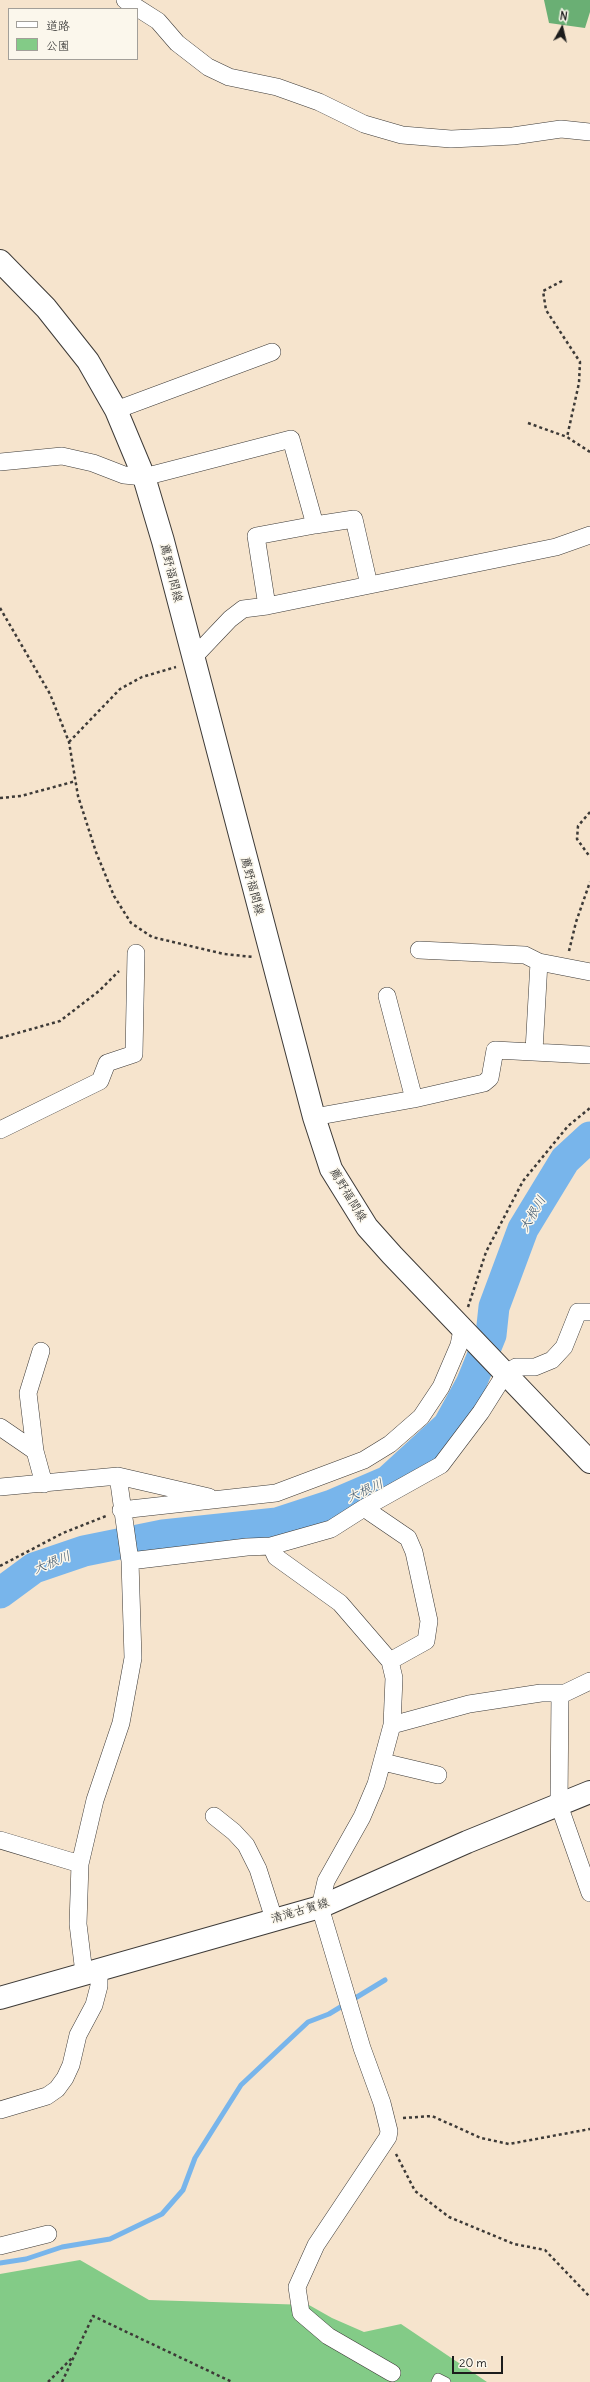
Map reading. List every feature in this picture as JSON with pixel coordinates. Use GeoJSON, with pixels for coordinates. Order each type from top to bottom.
{"type":"FeatureCollection","features":[{"type":"Feature","properties":{"kind":"main road","name":"薦野福間線"},"geometry":{"type":"LineString","coordinates":[[0,261],[46,308],[88,361],[116,410],[144,477],[163,541],[192,659],[271,959],[314,1117],[331,1169],[367,1227],[462,1330],[590,1462]]}},
{"type":"Feature","properties":{"kind":"main road","name":"清滝古賀線"},"geometry":{"type":"LineString","coordinates":[[0,1998],[320,1907],[467,1842],[590,1792]]}},
{"type":"Feature","properties":{"kind":"street"},"geometry":{"type":"LineString","coordinates":[[125,0],[138,8]]}},
{"type":"Feature","properties":{"kind":"street"},"geometry":{"type":"LineString","coordinates":[[138,8],[158,21],[177,43],[208,67],[229,77],[277,87],[319,102],[364,124],[402,134],[451,139],[513,136],[561,129],[590,132]]}},
{"type":"Feature","properties":{"kind":"street"},"geometry":{"type":"LineString","coordinates":[[116,410],[272,352]]}},
{"type":"Feature","properties":{"kind":"street"},"geometry":{"type":"LineString","coordinates":[[0,462],[62,456],[93,463],[124,475],[144,477],[291,439],[315,525]]}},
{"type":"Feature","properties":{"kind":"street"},"geometry":{"type":"LineString","coordinates":[[268,606],[256,536],[354,519],[369,585]]}},
{"type":"Feature","properties":{"kind":"street"},"geometry":{"type":"LineString","coordinates":[[192,659],[230,619],[243,610],[556,547],[590,535]]}},
{"type":"Feature","properties":{"kind":"street"},"geometry":{"type":"LineString","coordinates":[[419,950],[525,955],[539,962],[590,972]]}},
{"type":"Feature","properties":{"kind":"street"},"geometry":{"type":"LineString","coordinates":[[0,1130],[57,1104],[100,1081],[107,1063],[134,1054],[136,954]]}},
{"type":"Feature","properties":{"kind":"street"},"geometry":{"type":"LineString","coordinates":[[534,1051],[539,962]]}},
{"type":"Feature","properties":{"kind":"street"},"geometry":{"type":"LineString","coordinates":[[387,996],[414,1099]]}},
{"type":"Feature","properties":{"kind":"street"},"geometry":{"type":"LineString","coordinates":[[314,1117],[414,1099],[484,1082],[490,1078],[495,1050],[590,1055]]}},
{"type":"Feature","properties":{"kind":"street"},"geometry":{"type":"LineString","coordinates":[[130,1561],[240,1548],[271,1546],[331,1529],[364,1508],[441,1466],[481,1412],[500,1369],[535,1367],[552,1360],[564,1347],[578,1312],[590,1312]]}},
{"type":"Feature","properties":{"kind":"street"},"geometry":{"type":"LineString","coordinates":[[121,1510],[223,1501],[276,1494],[364,1460],[390,1444],[420,1417],[441,1387],[459,1345],[462,1330]]}},
{"type":"Feature","properties":{"kind":"street"},"geometry":{"type":"LineString","coordinates":[[41,1351],[28,1393],[35,1451],[44,1484]]}},
{"type":"Feature","properties":{"kind":"street"},"geometry":{"type":"LineString","coordinates":[[0,1427],[35,1451]]}},
{"type":"Feature","properties":{"kind":"street"},"geometry":{"type":"LineString","coordinates":[[0,1487],[118,1476],[223,1501]]}},
{"type":"Feature","properties":{"kind":"street"},"geometry":{"type":"LineString","coordinates":[[0,2110],[46,2096],[57,2089],[65,2078],[71,2065],[78,2035],[94,2005],[99,1986],[91,1971],[78,1924],[80,1864],[95,1800],[121,1723],[133,1658],[130,1561],[121,1510],[118,1476]]}},
{"type":"Feature","properties":{"kind":"street"},"geometry":{"type":"LineString","coordinates":[[364,1508],[408,1538],[414,1552],[429,1620],[426,1641],[390,1661]]}},
{"type":"Feature","properties":{"kind":"street"},"geometry":{"type":"LineString","coordinates":[[271,1546],[276,1557],[340,1603],[390,1661],[394,1678],[392,1724],[383,1762],[362,1817],[326,1881],[320,1907],[388,2130],[316,2245],[297,2287],[301,2313],[328,2336],[393,2378]]}},
{"type":"Feature","properties":{"kind":"street"},"geometry":{"type":"LineString","coordinates":[[392,1724],[469,1704],[541,1693],[565,1693],[590,1681]]}},
{"type":"Feature","properties":{"kind":"street"},"geometry":{"type":"LineString","coordinates":[[560,1693],[559,1805],[590,1893]]}},
{"type":"Feature","properties":{"kind":"street"},"geometry":{"type":"LineString","coordinates":[[383,1762],[438,1775]]}},
{"type":"Feature","properties":{"kind":"street"},"geometry":{"type":"LineString","coordinates":[[214,1816],[234,1832],[246,1845],[258,1869],[274,1919]]}},
{"type":"Feature","properties":{"kind":"street"},"geometry":{"type":"LineString","coordinates":[[0,1840],[80,1864]]}},
{"type":"Feature","properties":{"kind":"street"},"geometry":{"type":"LineString","coordinates":[[0,2246],[48,2234]]}},
{"type":"Feature","properties":{"kind":"lane"},"geometry":{"type":"LineString","coordinates":[[436,2382],[438,2378],[446,2382]]}},
{"type":"Feature","properties":{"kind":"path"},"geometry":{"type":"LineString","coordinates":[[562,281],[543,291],[546,310],[580,362],[579,383],[567,437]]}},
{"type":"Feature","properties":{"kind":"path"},"geometry":{"type":"LineString","coordinates":[[528,423],[567,437],[590,452]]}},
{"type":"Feature","properties":{"kind":"path"},"geometry":{"type":"LineString","coordinates":[[0,608],[46,687],[69,742],[78,796],[96,852],[114,896],[131,923],[152,937],[224,954],[271,959]]}},
{"type":"Feature","properties":{"kind":"path"},"geometry":{"type":"LineString","coordinates":[[69,742],[120,689],[142,677],[192,659]]}},
{"type":"Feature","properties":{"kind":"path"},"geometry":{"type":"LineString","coordinates":[[0,798],[21,796],[76,781]]}},
{"type":"Feature","properties":{"kind":"path"},"geometry":{"type":"LineString","coordinates":[[590,812],[578,826],[577,839],[590,857]]}},
{"type":"Feature","properties":{"kind":"path"},"geometry":{"type":"LineString","coordinates":[[563,967],[590,882]]}},
{"type":"Feature","properties":{"kind":"path"},"geometry":{"type":"LineString","coordinates":[[0,1038],[60,1021],[98,991],[152,937]]}},
{"type":"Feature","properties":{"kind":"path"},"geometry":{"type":"LineString","coordinates":[[462,1330],[473,1288],[486,1252],[522,1181],[568,1126],[590,1108]]}},
{"type":"Feature","properties":{"kind":"path"},"geometry":{"type":"LineString","coordinates":[[0,1566],[63,1533],[121,1510]]}},
{"type":"Feature","properties":{"kind":"path"},"geometry":{"type":"LineString","coordinates":[[590,2129],[509,2144],[481,2138],[432,2116],[404,2118],[388,2130],[415,2190],[444,2213],[489,2236],[514,2244],[545,2250],[590,2297]]}},
{"type":"Feature","properties":{"kind":"path"},"geometry":{"type":"LineString","coordinates":[[62,2382],[93,2316],[232,2382]]}},
{"type":"Feature","properties":{"kind":"path"},"geometry":{"type":"LineString","coordinates":[[48,2382],[75,2355]]}},
{"type":"Feature","properties":{"kind":"green space"},"geometry":{"type":"Polygon","coordinates":[[[544,0],[590,0],[590,12],[585,28],[549,23],[544,0]]]}},
{"type":"Feature","properties":{"kind":"green space"},"geometry":{"type":"Polygon","coordinates":[[[80,2260],[149,2300],[309,2305],[332,2318],[364,2332],[401,2324],[487,2382],[0,2382],[0,2274],[80,2260]]]}},
{"type":"Feature","properties":{"kind":"waterway","name":"大根川"},"geometry":{"type":"LineString","coordinates":[[0,1593],[34,1568],[84,1551],[163,1535],[277,1523],[332,1505],[388,1481],[448,1426],[471,1384],[491,1335],[494,1307],[523,1229],[565,1160],[590,1137]]}},
{"type":"Feature","properties":{"kind":"waterway"},"geometry":{"type":"LineString","coordinates":[[0,2263],[26,2259],[62,2247],[110,2239],[162,2214],[183,2190],[195,2158],[241,2085],[308,2022],[329,2014],[385,1980]]}}]}
